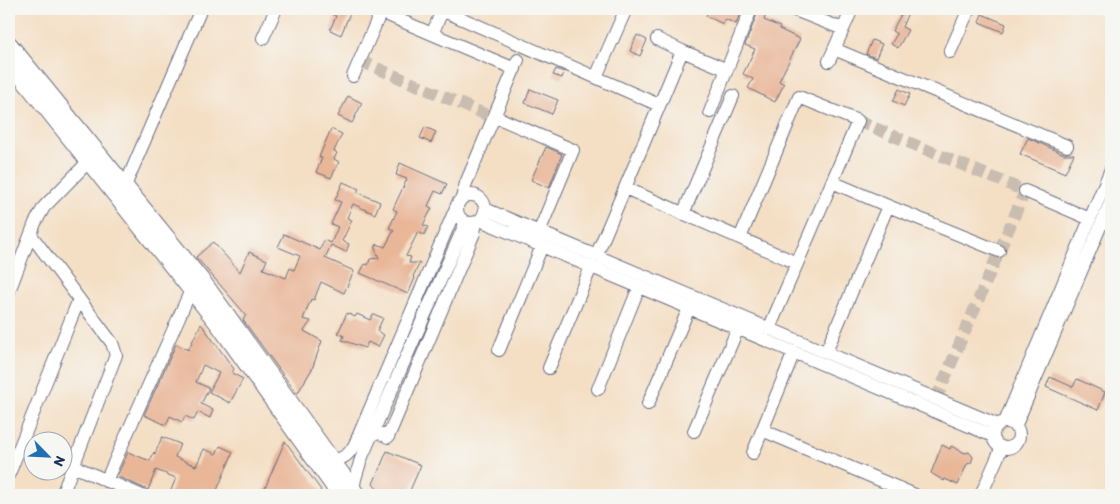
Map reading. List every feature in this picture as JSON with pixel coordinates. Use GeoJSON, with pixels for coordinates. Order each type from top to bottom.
{"type":"FeatureCollection","features":[{"type":"Feature","properties":{"kind":"main road"},"geometry":{"type":"LineString","coordinates":[[9,44],[88,162],[219,324],[350,494]]}},
{"type":"Feature","properties":{"kind":"main road"},"geometry":{"type":"LineString","coordinates":[[9,62],[46,99],[125,186],[203,282],[299,426],[332,461],[350,494]]}},
{"type":"Feature","properties":{"kind":"street"},"geometry":{"type":"LineString","coordinates":[[125,186],[202,9]]}},
{"type":"Feature","properties":{"kind":"street"},"geometry":{"type":"LineString","coordinates":[[263,38],[276,9]]}},
{"type":"Feature","properties":{"kind":"street"},"geometry":{"type":"LineString","coordinates":[[432,34],[442,9],[659,105]]}},
{"type":"Feature","properties":{"kind":"street"},"geometry":{"type":"LineString","coordinates":[[596,77],[626,9]]}},
{"type":"Feature","properties":{"kind":"street"},"geometry":{"type":"LineString","coordinates":[[710,112],[751,9]]}},
{"type":"Feature","properties":{"kind":"street"},"geometry":{"type":"LineString","coordinates":[[792,9],[843,29]]}},
{"type":"Feature","properties":{"kind":"street"},"geometry":{"type":"LineString","coordinates":[[829,61],[852,9]]}},
{"type":"Feature","properties":{"kind":"street"},"geometry":{"type":"LineString","coordinates":[[950,52],[969,9]]}},
{"type":"Feature","properties":{"kind":"street"},"geometry":{"type":"LineString","coordinates":[[332,461],[350,453],[355,444],[460,201],[516,64],[432,34],[381,11],[353,76]]}},
{"type":"Feature","properties":{"kind":"street"},"geometry":{"type":"LineString","coordinates":[[657,39],[723,68]]}},
{"type":"Feature","properties":{"kind":"street"},"geometry":{"type":"LineString","coordinates":[[834,49],[1067,146]]}},
{"type":"Feature","properties":{"kind":"street"},"geometry":{"type":"LineString","coordinates":[[549,368],[682,51]]}},
{"type":"Feature","properties":{"kind":"street"},"geometry":{"type":"LineString","coordinates":[[740,238],[796,95],[858,121],[769,328]]}},
{"type":"Feature","properties":{"kind":"street"},"geometry":{"type":"LineString","coordinates":[[683,214],[733,96]]}},
{"type":"Feature","properties":{"kind":"street"},"geometry":{"type":"LineString","coordinates":[[494,116],[573,150],[539,232]]}},
{"type":"Feature","properties":{"kind":"street"},"geometry":{"type":"LineString","coordinates":[[9,291],[30,235],[44,207],[88,162]]}},
{"type":"Feature","properties":{"kind":"street"},"geometry":{"type":"LineString","coordinates":[[350,494],[356,472],[375,431],[388,437],[474,233],[477,218],[484,203],[480,198],[468,196],[460,201],[458,215],[477,218],[539,232],[639,287],[794,352],[1003,428],[1019,434],[1016,442],[1008,448],[997,444],[1003,428],[1095,221],[1111,170]]}},
{"type":"Feature","properties":{"kind":"street"},"geometry":{"type":"LineString","coordinates":[[832,182],[1000,251]]}},
{"type":"Feature","properties":{"kind":"street"},"geometry":{"type":"LineString","coordinates":[[624,188],[797,263]]}},
{"type":"Feature","properties":{"kind":"street"},"geometry":{"type":"LineString","coordinates":[[1025,191],[1095,221]]}},
{"type":"Feature","properties":{"kind":"street"},"geometry":{"type":"LineString","coordinates":[[1095,221],[1111,201]]}},
{"type":"Feature","properties":{"kind":"street"},"geometry":{"type":"LineString","coordinates":[[826,352],[888,206]]}},
{"type":"Feature","properties":{"kind":"street"},"geometry":{"type":"LineString","coordinates":[[477,218],[542,246],[594,261],[769,328],[1003,428]]}},
{"type":"Feature","properties":{"kind":"street"},"geometry":{"type":"LineString","coordinates":[[30,235],[112,343],[116,355],[62,495]]}},
{"type":"Feature","properties":{"kind":"street"},"geometry":{"type":"LineString","coordinates":[[499,350],[542,246]]}},
{"type":"Feature","properties":{"kind":"street"},"geometry":{"type":"LineString","coordinates":[[598,389],[639,287]]}},
{"type":"Feature","properties":{"kind":"street"},"geometry":{"type":"LineString","coordinates":[[106,481],[191,290]]}},
{"type":"Feature","properties":{"kind":"street"},"geometry":{"type":"LineString","coordinates":[[9,474],[79,299]]}},
{"type":"Feature","properties":{"kind":"street"},"geometry":{"type":"LineString","coordinates":[[648,404],[689,308]]}},
{"type":"Feature","properties":{"kind":"street"},"geometry":{"type":"LineString","coordinates":[[694,431],[738,328]]}},
{"type":"Feature","properties":{"kind":"street"},"geometry":{"type":"LineString","coordinates":[[753,453],[794,352]]}},
{"type":"Feature","properties":{"kind":"street"},"geometry":{"type":"LineString","coordinates":[[762,430],[916,495]]}},
{"type":"Feature","properties":{"kind":"street"},"geometry":{"type":"LineString","coordinates":[[981,495],[1002,447]]}},
{"type":"Feature","properties":{"kind":"street"},"geometry":{"type":"LineString","coordinates":[[73,466],[140,495]]}},
{"type":"Feature","properties":{"kind":"building"},"geometry":{"type":"Polygon","coordinates":[[[320,9],[340,9],[350,13],[341,35],[330,30],[336,16],[320,9]]]}},
{"type":"Feature","properties":{"kind":"building"},"geometry":{"type":"Polygon","coordinates":[[[709,9],[742,9],[736,24],[725,19],[723,24],[706,16],[709,9]]]}},
{"type":"Feature","properties":{"kind":"building"},"geometry":{"type":"Polygon","coordinates":[[[759,9],[768,9],[764,20],[800,39],[779,81],[784,84],[775,102],[748,88],[753,79],[743,74],[755,49],[745,45],[759,9]]]}},
{"type":"Feature","properties":{"kind":"building"},"geometry":{"type":"Polygon","coordinates":[[[904,9],[909,10],[902,27],[908,30],[898,48],[891,44],[897,34],[892,31],[904,9]]]}},
{"type":"Feature","properties":{"kind":"building"},"geometry":{"type":"Polygon","coordinates":[[[982,14],[1006,24],[1003,32],[979,22],[982,14]]]}},
{"type":"Feature","properties":{"kind":"building"},"geometry":{"type":"Polygon","coordinates":[[[637,35],[647,40],[640,56],[630,51],[637,35]]]}},
{"type":"Feature","properties":{"kind":"building"},"geometry":{"type":"Polygon","coordinates":[[[872,40],[882,44],[876,58],[866,54],[872,40]]]}},
{"type":"Feature","properties":{"kind":"building"},"geometry":{"type":"Polygon","coordinates":[[[556,69],[564,72],[562,78],[553,75],[556,69]]]}},
{"type":"Feature","properties":{"kind":"building"},"geometry":{"type":"Polygon","coordinates":[[[530,89],[558,100],[552,114],[525,103],[530,89]]]}},
{"type":"Feature","properties":{"kind":"building"},"geometry":{"type":"Polygon","coordinates":[[[899,89],[910,94],[904,106],[893,101],[899,89]]]}},
{"type":"Feature","properties":{"kind":"building"},"geometry":{"type":"Polygon","coordinates":[[[348,96],[362,103],[352,123],[338,116],[348,96]]]}},
{"type":"Feature","properties":{"kind":"building"},"geometry":{"type":"Polygon","coordinates":[[[425,127],[436,132],[431,143],[420,138],[425,127]]]}},
{"type":"Feature","properties":{"kind":"building"},"geometry":{"type":"Polygon","coordinates":[[[331,129],[342,134],[334,151],[337,153],[334,159],[339,162],[331,178],[316,172],[322,158],[319,157],[331,129]]]}},
{"type":"Feature","properties":{"kind":"building"},"geometry":{"type":"Polygon","coordinates":[[[1028,138],[1064,154],[1074,154],[1065,173],[1020,154],[1028,138]]]}},
{"type":"Feature","properties":{"kind":"building"},"geometry":{"type":"Polygon","coordinates":[[[546,147],[562,154],[549,188],[531,180],[546,147]]]}},
{"type":"Feature","properties":{"kind":"building"},"geometry":{"type":"Polygon","coordinates":[[[400,163],[447,184],[442,194],[435,191],[428,206],[432,208],[423,225],[428,227],[424,235],[418,232],[406,256],[411,257],[409,263],[420,263],[413,276],[415,278],[408,294],[360,273],[365,264],[368,265],[370,259],[379,258],[375,249],[377,244],[385,247],[394,230],[389,228],[397,211],[393,209],[407,179],[396,175],[400,163]]]}},
{"type":"Feature","properties":{"kind":"building"},"geometry":{"type":"Polygon","coordinates":[[[343,182],[359,189],[357,192],[380,202],[375,214],[353,204],[347,218],[352,220],[342,241],[349,244],[346,252],[331,245],[325,258],[354,271],[344,293],[321,282],[314,300],[311,299],[303,319],[311,321],[304,331],[322,341],[312,369],[297,394],[243,320],[246,315],[196,257],[213,242],[240,272],[249,252],[267,260],[263,269],[286,278],[290,268],[294,270],[300,256],[278,247],[284,234],[320,250],[324,240],[331,243],[338,227],[331,224],[341,202],[335,200],[343,182]]]}},
{"type":"Feature","properties":{"kind":"building"},"geometry":{"type":"Polygon","coordinates":[[[347,313],[355,317],[357,314],[370,320],[373,314],[383,318],[377,331],[384,335],[378,347],[368,342],[365,348],[342,340],[344,336],[338,333],[347,313]]]}},
{"type":"Feature","properties":{"kind":"building"},"geometry":{"type":"Polygon","coordinates":[[[201,324],[234,369],[232,373],[243,379],[230,403],[209,392],[219,373],[203,365],[196,382],[209,388],[201,404],[213,410],[210,418],[198,412],[194,420],[185,416],[182,422],[170,416],[166,425],[144,415],[176,344],[188,350],[201,324]]]}},
{"type":"Feature","properties":{"kind":"building"},"geometry":{"type":"Polygon","coordinates":[[[1050,377],[1073,387],[1077,379],[1105,392],[1098,410],[1046,387],[1050,377]]]}},
{"type":"Feature","properties":{"kind":"building"},"geometry":{"type":"Polygon","coordinates":[[[162,437],[180,444],[175,457],[196,466],[204,449],[216,454],[220,446],[233,452],[215,495],[169,495],[176,478],[156,470],[148,490],[117,476],[128,452],[150,461],[162,437]]]}},
{"type":"Feature","properties":{"kind":"building"},"geometry":{"type":"Polygon","coordinates":[[[285,441],[321,490],[317,495],[262,495],[285,441]]]}},
{"type":"Feature","properties":{"kind":"building"},"geometry":{"type":"Polygon","coordinates":[[[942,445],[950,449],[951,446],[965,453],[969,452],[973,457],[971,463],[967,464],[958,485],[945,479],[944,481],[931,473],[942,445]]]}},
{"type":"Feature","properties":{"kind":"building"},"geometry":{"type":"Polygon","coordinates":[[[387,451],[421,465],[408,495],[382,495],[373,484],[387,451]]]}},
{"type":"Feature","properties":{"kind":"tunnel"},"geometry":{"type":"LineString","coordinates":[[360,61],[494,118]]}},
{"type":"Feature","properties":{"kind":"tunnel"},"geometry":{"type":"LineString","coordinates":[[858,121],[1025,191],[936,399]]}}]}
